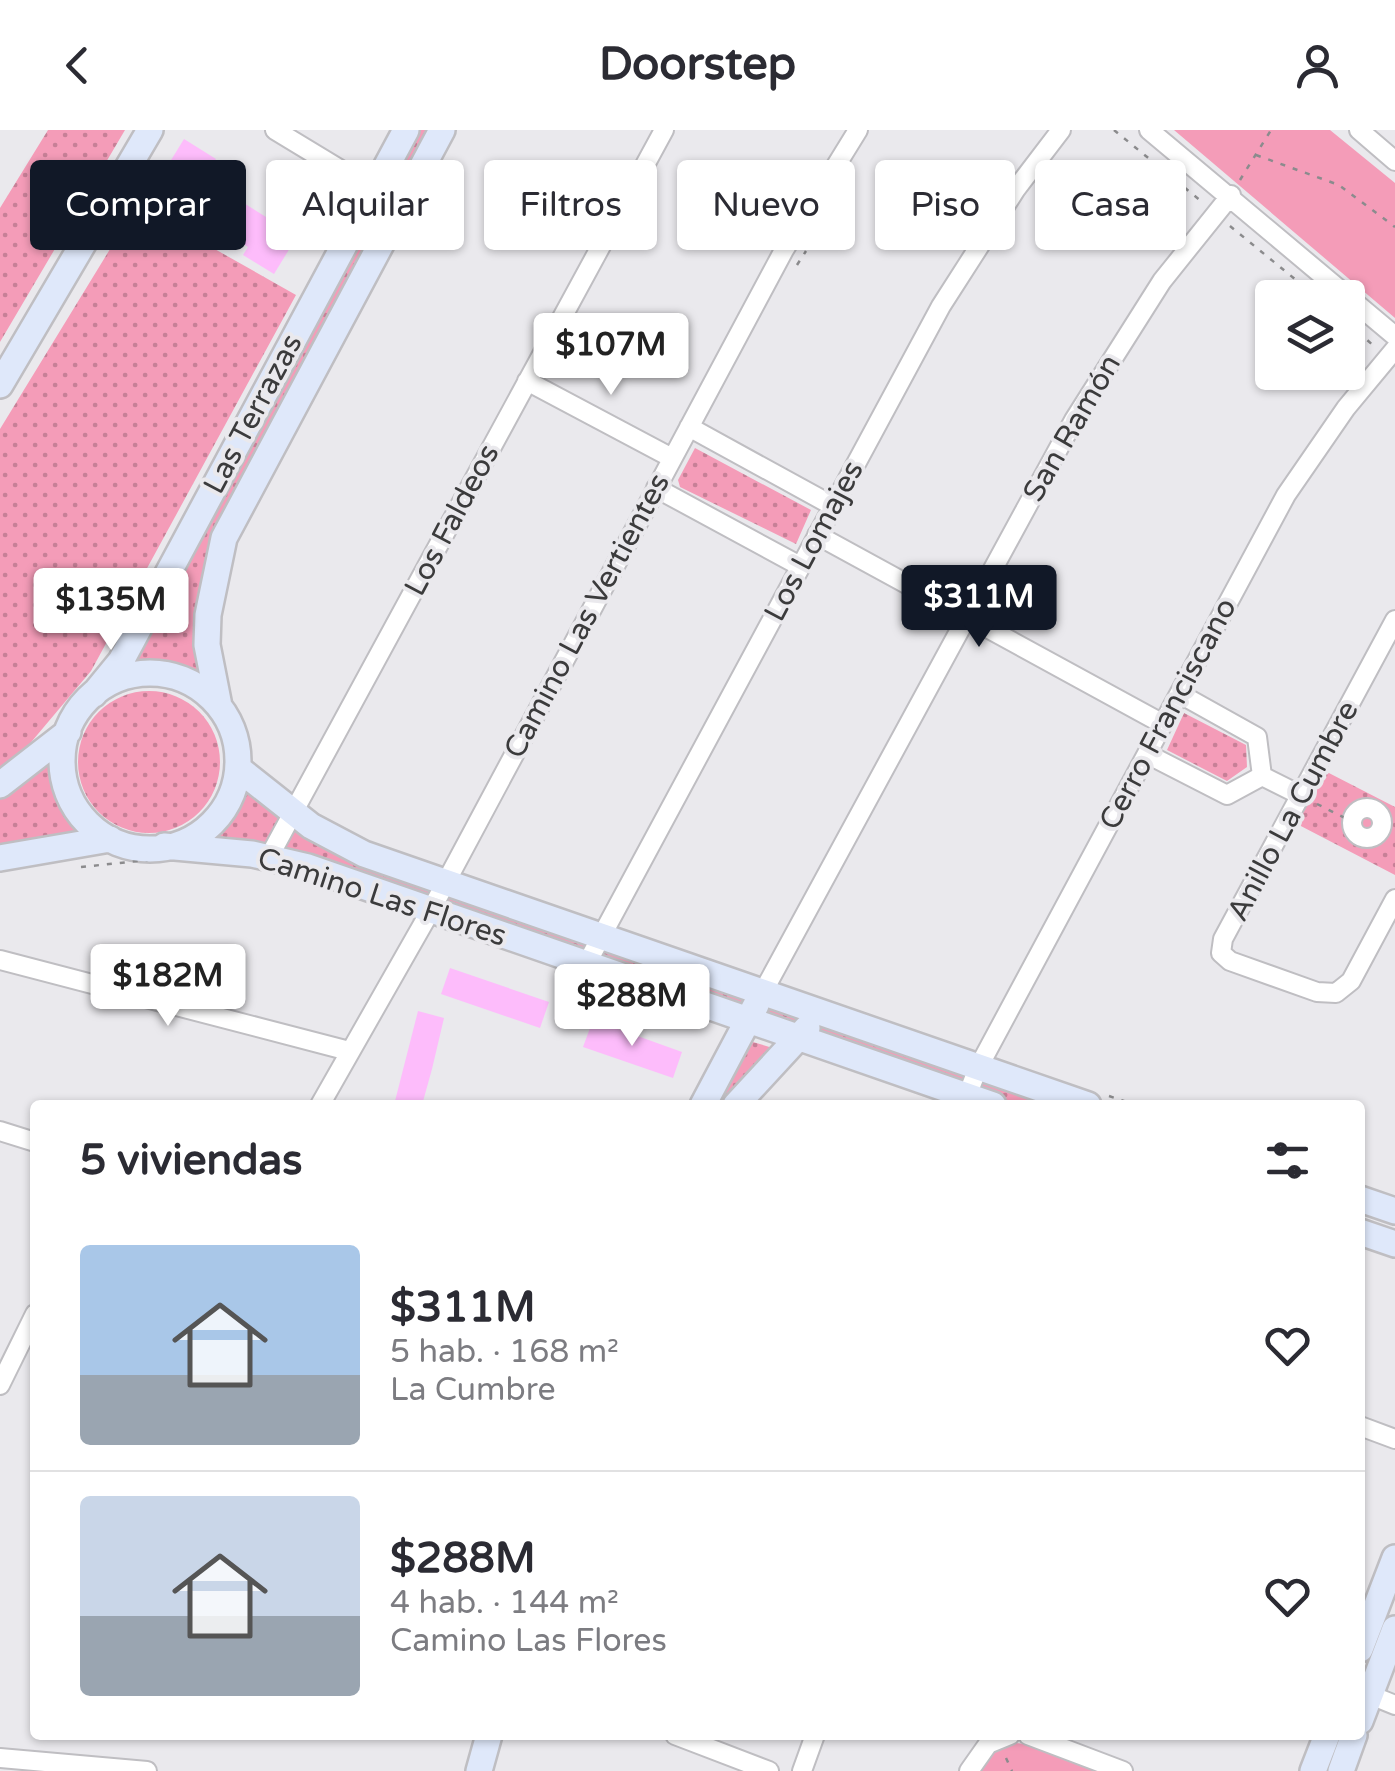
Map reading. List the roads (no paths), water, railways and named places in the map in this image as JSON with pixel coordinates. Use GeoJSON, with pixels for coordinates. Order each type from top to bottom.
{"type":"FeatureCollection","features":[{"type":"Feature","properties":{"kind":"street"},"geometry":{"type":"LineString","coordinates":[[0,385],[150,130]]}},
{"type":"Feature","properties":{"kind":"street"},"geometry":{"type":"LineString","coordinates":[[276,130],[325,160]]}},
{"type":"Feature","properties":{"kind":"street","name":"Las Terrazas"},"geometry":{"type":"LineString","coordinates":[[390,160],[406,130]]}},
{"type":"Feature","properties":{"kind":"street","name":"Las Terrazas"},"geometry":{"type":"LineString","coordinates":[[426,160],[442,130]]}},
{"type":"Feature","properties":{"kind":"street","name":"Los Faldeos"},"geometry":{"type":"LineString","coordinates":[[269,857],[664,130]]}},
{"type":"Feature","properties":{"kind":"street","name":"Camino Las Vertientes"},"geometry":{"type":"LineString","coordinates":[[323,1100],[431,910],[784,250],[858,130]]}},
{"type":"Feature","properties":{"kind":"street","name":"Los Lomajes"},"geometry":{"type":"LineString","coordinates":[[587,964],[966,266],[1061,130]]}},
{"type":"Feature","properties":{"kind":"street"},"geometry":{"type":"LineString","coordinates":[[1148,130],[1230,194],[1395,336]]}},
{"type":"Feature","properties":{"kind":"street"},"geometry":{"type":"LineString","coordinates":[[1359,130],[1395,161]]}},
{"type":"Feature","properties":{"kind":"street","name":"San Ramón"},"geometry":{"type":"LineString","coordinates":[[763,992],[1115,352],[1162,281],[1230,194]]}},
{"type":"Feature","properties":{"kind":"street","name":"Las Terrazas"},"geometry":{"type":"LineString","coordinates":[[94,694],[120,661],[342,250]]}},
{"type":"Feature","properties":{"kind":"street","name":"Las Terrazas"},"geometry":{"type":"LineString","coordinates":[[220,706],[207,645],[215,569],[224,538],[379,250]]}},
{"type":"Feature","properties":{"kind":"street","name":"Cerro Franciscano"},"geometry":{"type":"LineString","coordinates":[[968,1096],[978,1068],[1286,495],[1391,353]]}},
{"type":"Feature","properties":{"kind":"street"},"geometry":{"type":"LineString","coordinates":[[527,381],[672,458]]}},
{"type":"Feature","properties":{"kind":"street"},"geometry":{"type":"LineString","coordinates":[[251,419],[279,434]]}},
{"type":"Feature","properties":{"kind":"street"},"geometry":{"type":"LineString","coordinates":[[689,427],[833,506]]}},
{"type":"Feature","properties":{"kind":"street"},"geometry":{"type":"LineString","coordinates":[[656,488],[800,566]]}},
{"type":"Feature","properties":{"kind":"street"},"geometry":{"type":"LineString","coordinates":[[817,535],[1163,724]]}},
{"type":"Feature","properties":{"kind":"street","name":"Anillo La Cumbre"},"geometry":{"type":"LineString","coordinates":[[1395,620],[1224,939],[1223,956],[1316,992],[1336,993],[1351,981],[1395,900]]}},
{"type":"Feature","properties":{"kind":"street"},"geometry":{"type":"LineString","coordinates":[[0,785],[68,732],[94,694],[130,676],[157,674],[196,686],[220,706],[233,729],[239,768],[222,815],[196,836],[158,853],[110,840],[82,819],[65,788],[61,766],[68,732]]}},
{"type":"Feature","properties":{"kind":"street"},"geometry":{"type":"LineString","coordinates":[[1180,694],[1257,737],[1262,776]]}},
{"type":"Feature","properties":{"kind":"street"},"geometry":{"type":"LineString","coordinates":[[1147,754],[1227,795],[1262,776]]}},
{"type":"Feature","properties":{"kind":"street","name":"Camino Las Flores"},"geometry":{"type":"LineString","coordinates":[[239,768],[294,813],[346,847],[978,1068],[1059,1100]]}},
{"type":"Feature","properties":{"kind":"street"},"geometry":{"type":"LineString","coordinates":[[1262,776],[1302,796]]}},
{"type":"Feature","properties":{"kind":"street"},"geometry":{"type":"LineString","coordinates":[[1351,821],[1359,836],[1387,837]]}},
{"type":"Feature","properties":{"kind":"street"},"geometry":{"type":"LineString","coordinates":[[0,858],[110,840]]}},
{"type":"Feature","properties":{"kind":"street","name":"Camino Las Flores"},"geometry":{"type":"LineString","coordinates":[[158,853],[269,857],[979,1100]]}},
{"type":"Feature","properties":{"kind":"street"},"geometry":{"type":"LineString","coordinates":[[0,960],[349,1051]]}},
{"type":"Feature","properties":{"kind":"street"},"geometry":{"type":"LineString","coordinates":[[706,1100],[763,992]]}},
{"type":"Feature","properties":{"kind":"street"},"geometry":{"type":"LineString","coordinates":[[741,1100],[820,1012]]}},
{"type":"Feature","properties":{"kind":"street"},"geometry":{"type":"LineString","coordinates":[[0,1131],[30,1140]]}},
{"type":"Feature","properties":{"kind":"street"},"geometry":{"type":"LineString","coordinates":[[1365,1201],[1395,1211]]}},
{"type":"Feature","properties":{"kind":"street"},"geometry":{"type":"LineString","coordinates":[[1365,1234],[1395,1244]]}},
{"type":"Feature","properties":{"kind":"street"},"geometry":{"type":"LineString","coordinates":[[0,1385],[30,1324]]}},
{"type":"Feature","properties":{"kind":"street"},"geometry":{"type":"LineString","coordinates":[[1365,1428],[1395,1438]]}},
{"type":"Feature","properties":{"kind":"street"},"geometry":{"type":"LineString","coordinates":[[1365,1636],[1395,1558]]}},
{"type":"Feature","properties":{"kind":"street"},"geometry":{"type":"LineString","coordinates":[[1395,1630],[1365,1693],[1395,1705]]}},
{"type":"Feature","properties":{"kind":"street"},"geometry":{"type":"LineString","coordinates":[[479,1771],[488,1740]]}},
{"type":"Feature","properties":{"kind":"street"},"geometry":{"type":"LineString","coordinates":[[689,1740],[769,1771]]}},
{"type":"Feature","properties":{"kind":"street"},"geometry":{"type":"LineString","coordinates":[[802,1771],[814,1740]]}},
{"type":"Feature","properties":{"kind":"street"},"geometry":{"type":"LineString","coordinates":[[969,1771],[988,1744],[998,1740]]}},
{"type":"Feature","properties":{"kind":"street"},"geometry":{"type":"LineString","coordinates":[[1041,1740],[1122,1771]]}},
{"type":"Feature","properties":{"kind":"street"},"geometry":{"type":"LineString","coordinates":[[1314,1771],[1325,1740]]}},
{"type":"Feature","properties":{"kind":"street"},"geometry":{"type":"LineString","coordinates":[[1341,1771],[1352,1740]]}},
{"type":"Feature","properties":{"kind":"street"},"geometry":{"type":"LineString","coordinates":[[0,1758],[147,1771]]}}]}
